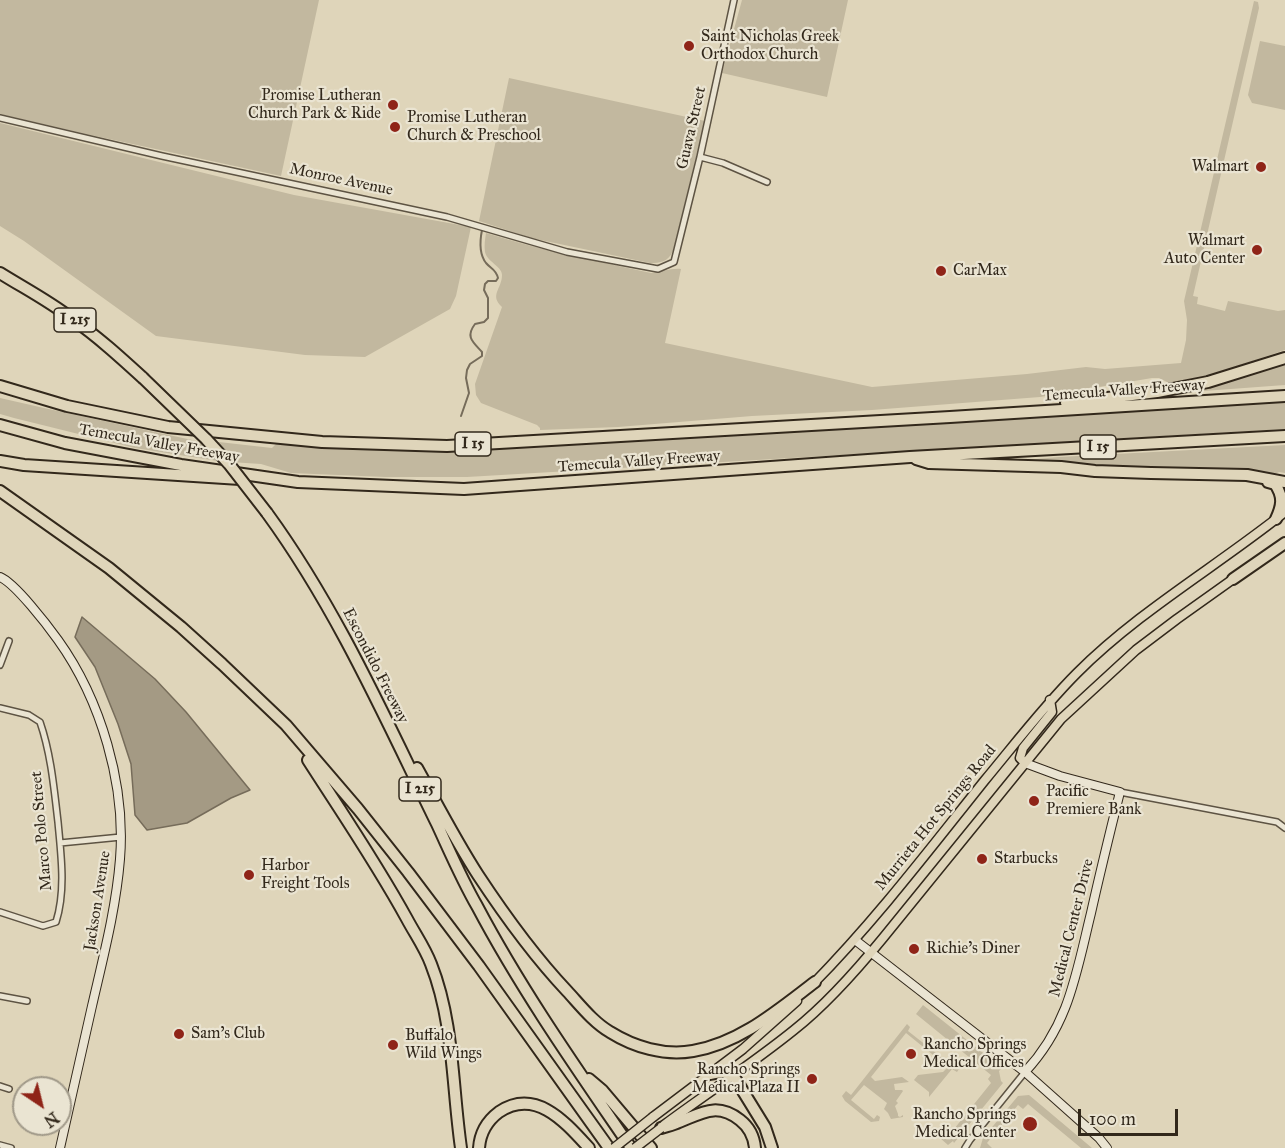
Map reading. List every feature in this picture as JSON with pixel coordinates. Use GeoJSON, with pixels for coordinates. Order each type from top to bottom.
{"type":"FeatureCollection","features":[{"type":"Feature","properties":{"kind":"highway","name":"Escondido Freeway"},"geometry":{"type":"LineString","coordinates":[[0,273],[72,318],[143,378],[229,464],[288,542],[331,613],[373,693],[476,905],[522,984],[574,1064],[620,1147]]}},
{"type":"Feature","properties":{"kind":"highway"},"geometry":{"type":"LineString","coordinates":[[950,417],[1157,392],[1208,382],[1285,358]]}},
{"type":"Feature","properties":{"kind":"highway","name":"Temecula Valley Freeway"},"geometry":{"type":"LineString","coordinates":[[0,386],[67,406],[168,427],[322,442],[447,446],[1285,396]]}},
{"type":"Feature","properties":{"kind":"highway","name":"Temecula Valley Freeway"},"geometry":{"type":"LineString","coordinates":[[0,425],[65,443],[181,465],[298,482],[464,489],[910,457],[1285,436]]}},
{"type":"Feature","properties":{"kind":"highway"},"geometry":{"type":"LineString","coordinates":[[910,457],[928,463],[1247,476],[1285,482]]}},
{"type":"Feature","properties":{"kind":"highway"},"geometry":{"type":"LineString","coordinates":[[0,461],[24,465],[200,478],[298,482]]}},
{"type":"Feature","properties":{"kind":"highway"},"geometry":{"type":"LineString","coordinates":[[1247,476],[1275,484],[1282,496],[1281,516]]}},
{"type":"Feature","properties":{"kind":"highway"},"geometry":{"type":"LineString","coordinates":[[0,491],[118,575],[189,634],[286,725],[358,809],[620,1147]]}},
{"type":"Feature","properties":{"kind":"highway"},"geometry":{"type":"LineString","coordinates":[[1233,579],[1285,543]]}},
{"type":"Feature","properties":{"kind":"highway"},"geometry":{"type":"LineString","coordinates":[[373,693],[478,875],[512,924],[552,976],[592,1018],[608,1031],[627,1042],[649,1049],[691,1052],[714,1047],[755,1026],[815,982]]}},
{"type":"Feature","properties":{"kind":"highway"},"geometry":{"type":"LineString","coordinates":[[286,725],[386,880],[431,963],[446,1014],[461,1148]]}},
{"type":"Feature","properties":{"kind":"highway"},"geometry":{"type":"LineString","coordinates":[[574,1064],[602,1090],[651,1148]]}},
{"type":"Feature","properties":{"kind":"highway"},"geometry":{"type":"LineString","coordinates":[[710,1074],[720,1071],[733,1075],[765,1127],[772,1148]]}},
{"type":"Feature","properties":{"kind":"highway"},"geometry":{"type":"LineString","coordinates":[[479,1148],[483,1131],[499,1112],[513,1105],[530,1104],[545,1108],[557,1116],[589,1148]]}},
{"type":"Feature","properties":{"kind":"highway"},"geometry":{"type":"LineString","coordinates":[[661,1128],[703,1112],[723,1111],[743,1122],[752,1134],[755,1148]]}},
{"type":"Feature","properties":{"kind":"main road","name":"Murrieta Hot Springs Road"},"geometry":{"type":"LineString","coordinates":[[620,1147],[653,1118],[768,1028],[815,982],[855,940],[927,854],[1050,700],[1079,671],[1118,635],[1281,516]]}},
{"type":"Feature","properties":{"kind":"main road","name":"Murrieta Hot Springs Road"},"geometry":{"type":"LineString","coordinates":[[620,1147],[661,1128],[796,1029],[871,953],[1061,719],[1127,657],[1233,579],[1285,537]]}},
{"type":"Feature","properties":{"kind":"main road","name":"Jackson Avenue"},"geometry":{"type":"LineString","coordinates":[[0,568],[2,578],[46,624],[76,669],[90,696],[112,764],[119,801],[121,837],[115,899],[60,1148]]}},
{"type":"Feature","properties":{"kind":"main road"},"geometry":{"type":"LineString","coordinates":[[1050,700],[1052,712],[1023,748],[1020,758],[1025,763],[1060,776],[1120,792]]}},
{"type":"Feature","properties":{"kind":"main road","name":"Medical Center Drive"},"geometry":{"type":"LineString","coordinates":[[1024,1072],[1037,1059],[1046,1045],[1069,1000],[1120,792]]}},
{"type":"Feature","properties":{"kind":"main road"},"geometry":{"type":"LineString","coordinates":[[855,940],[1024,1072],[1099,1138],[1107,1148]]}},
{"type":"Feature","properties":{"kind":"street","name":"Guava Street"},"geometry":{"type":"LineString","coordinates":[[674,262],[700,157],[734,0]]}},
{"type":"Feature","properties":{"kind":"street","name":"Monroe Avenue"},"geometry":{"type":"LineString","coordinates":[[0,118],[162,156],[447,217],[567,252],[658,269],[674,262]]}},
{"type":"Feature","properties":{"kind":"street"},"geometry":{"type":"LineString","coordinates":[[700,157],[723,163],[767,182]]}},
{"type":"Feature","properties":{"kind":"street"},"geometry":{"type":"LineString","coordinates":[[0,664],[9,641]]}},
{"type":"Feature","properties":{"kind":"street","name":"Marco Polo Street"},"geometry":{"type":"LineString","coordinates":[[0,708],[29,715],[40,722],[47,742],[54,780],[62,887],[61,907],[56,922],[43,926],[0,912]]}},
{"type":"Feature","properties":{"kind":"street"},"geometry":{"type":"LineString","coordinates":[[1120,792],[1277,822],[1285,828]]}},
{"type":"Feature","properties":{"kind":"street"},"geometry":{"type":"LineString","coordinates":[[1277,822],[1285,819]]}},
{"type":"Feature","properties":{"kind":"street"},"geometry":{"type":"LineString","coordinates":[[60,843],[121,837]]}},
{"type":"Feature","properties":{"kind":"street"},"geometry":{"type":"LineString","coordinates":[[0,996],[27,1001]]}},
{"type":"Feature","properties":{"kind":"street","name":"Medical Center Drive"},"geometry":{"type":"LineString","coordinates":[[966,1148],[1024,1072]]}},
{"type":"Feature","properties":{"kind":"street"},"geometry":{"type":"LineString","coordinates":[[0,1086],[9,1089]]}},
{"type":"Feature","properties":{"kind":"street"},"geometry":{"type":"LineString","coordinates":[[0,1146],[11,1148]]}},
{"type":"Feature","properties":{"kind":"shaded area"},"geometry":{"type":"Polygon","coordinates":[[[0,0],[319,0],[281,176],[0,114],[0,0]]]}},
{"type":"Feature","properties":{"kind":"shaded area"},"geometry":{"type":"Polygon","coordinates":[[[742,0],[848,0],[827,97],[722,73],[742,0]]]}},
{"type":"Feature","properties":{"kind":"shaded area"},"geometry":{"type":"Polygon","coordinates":[[[1254,1],[1258,2],[1259,8],[1193,296],[1198,297],[1197,304],[1225,311],[1228,301],[1278,311],[1285,310],[1285,350],[1211,375],[1169,383],[1159,378],[1152,378],[1040,397],[618,427],[540,430],[537,425],[481,403],[476,395],[475,384],[502,307],[496,295],[502,275],[500,269],[486,255],[486,233],[547,250],[651,273],[681,269],[665,343],[872,387],[1086,367],[1105,369],[1181,363],[1187,320],[1184,301],[1254,1]]]}},
{"type":"Feature","properties":{"kind":"shaded area"},"geometry":{"type":"Polygon","coordinates":[[[1260,41],[1285,46],[1285,110],[1252,103],[1248,95],[1260,41]]]}},
{"type":"Feature","properties":{"kind":"shaded area"},"geometry":{"type":"Polygon","coordinates":[[[509,78],[705,121],[673,251],[669,258],[650,263],[531,238],[479,221],[509,78]]]}},
{"type":"Feature","properties":{"kind":"shaded area"},"geometry":{"type":"Polygon","coordinates":[[[0,123],[294,195],[471,227],[456,296],[450,309],[365,357],[305,355],[156,336],[0,226],[0,123]]]}},
{"type":"Feature","properties":{"kind":"shaded area"},"geometry":{"type":"Polygon","coordinates":[[[1285,360],[1285,385],[1185,391],[1285,360]]]}},
{"type":"Feature","properties":{"kind":"shaded area"},"geometry":{"type":"Polygon","coordinates":[[[0,398],[206,443],[224,462],[135,448],[0,414],[0,398]]]}},
{"type":"Feature","properties":{"kind":"shaded area"},"geometry":{"type":"Polygon","coordinates":[[[1285,402],[1285,429],[467,477],[385,477],[291,473],[261,464],[230,462],[210,441],[272,448],[276,444],[410,451],[482,449],[1285,402]]]}},
{"type":"Feature","properties":{"kind":"shaded area"},"geometry":{"type":"Polygon","coordinates":[[[1285,445],[1285,473],[1275,474],[1263,471],[1212,468],[1026,463],[1025,461],[1059,457],[1285,445]]]}},
{"type":"Feature","properties":{"kind":"shaded area"},"geometry":{"type":"Polygon","coordinates":[[[82,617],[155,679],[186,712],[250,790],[187,823],[147,830],[135,815],[131,764],[118,724],[95,667],[75,637],[82,617]]]}},
{"type":"Feature","properties":{"kind":"shaded area"},"geometry":{"type":"Polygon","coordinates":[[[923,1005],[1002,1068],[999,1071],[1003,1083],[954,1143],[953,1141],[948,1145],[940,1138],[946,1139],[991,1083],[988,1079],[991,1075],[916,1014],[923,1005]]]}},
{"type":"Feature","properties":{"kind":"shaded area"},"geometry":{"type":"Polygon","coordinates":[[[907,1024],[910,1027],[908,1031],[955,1068],[958,1064],[961,1066],[957,1072],[952,1069],[929,1097],[929,1092],[914,1080],[918,1075],[943,1072],[948,1067],[906,1033],[871,1077],[875,1081],[902,1077],[909,1082],[894,1084],[895,1090],[903,1091],[895,1106],[898,1116],[903,1115],[903,1117],[891,1119],[884,1109],[887,1103],[864,1085],[851,1100],[874,1119],[877,1115],[880,1117],[879,1121],[871,1122],[842,1096],[846,1091],[851,1095],[907,1024]]]}},
{"type":"Feature","properties":{"kind":"shaded area"},"geometry":{"type":"Polygon","coordinates":[[[1029,1095],[1092,1148],[1081,1148],[1028,1104],[1023,1109],[1018,1105],[987,1143],[992,1148],[980,1148],[986,1131],[988,1132],[1018,1096],[1029,1095]]]}},
{"type":"Feature","properties":{"kind":"waterway"},"geometry":{"type":"LineString","coordinates":[[461,416],[469,393],[467,370],[470,364],[482,356],[482,352],[471,339],[471,332],[475,324],[484,322],[488,318],[485,284],[488,281],[496,281],[498,278],[482,255],[482,230]]}},
{"type":"Feature","properties":{"kind":"place","name":"Saint Nicholas Greek Orthodox Church"},"geometry":{"type":"Point","coordinates":[689,46]}},
{"type":"Feature","properties":{"kind":"place","name":"Promise Lutheran Church Park & Ride"},"geometry":{"type":"Point","coordinates":[393,105]}},
{"type":"Feature","properties":{"kind":"place","name":"Promise Lutheran Church & Preschool"},"geometry":{"type":"Point","coordinates":[395,127]}},
{"type":"Feature","properties":{"kind":"place","name":"Walmart"},"geometry":{"type":"Point","coordinates":[1261,167]}},
{"type":"Feature","properties":{"kind":"place","name":"Walmart Auto Center"},"geometry":{"type":"Point","coordinates":[1257,250]}},
{"type":"Feature","properties":{"kind":"place","name":"CarMax"},"geometry":{"type":"Point","coordinates":[941,271]}},
{"type":"Feature","properties":{"kind":"place","name":"Pacific Premiere Bank"},"geometry":{"type":"Point","coordinates":[1034,801]}},
{"type":"Feature","properties":{"kind":"place","name":"Starbucks"},"geometry":{"type":"Point","coordinates":[982,859]}},
{"type":"Feature","properties":{"kind":"place","name":"Harbor Freight Tools"},"geometry":{"type":"Point","coordinates":[249,875]}},
{"type":"Feature","properties":{"kind":"place","name":"Richie's Diner"},"geometry":{"type":"Point","coordinates":[914,949]}},
{"type":"Feature","properties":{"kind":"place","name":"Sam's Club"},"geometry":{"type":"Point","coordinates":[179,1034]}},
{"type":"Feature","properties":{"kind":"place","name":"Buffalo Wild Wings"},"geometry":{"type":"Point","coordinates":[393,1045]}},
{"type":"Feature","properties":{"kind":"place","name":"Rancho Springs Medical Offices"},"geometry":{"type":"Point","coordinates":[911,1054]}},
{"type":"Feature","properties":{"kind":"place","name":"Rancho Springs Medical Plaza II"},"geometry":{"type":"Point","coordinates":[812,1079]}},
{"type":"Feature","properties":{"kind":"place","name":"Rancho Springs Medical Center"},"geometry":{"type":"Point","coordinates":[1030,1124]}}]}
